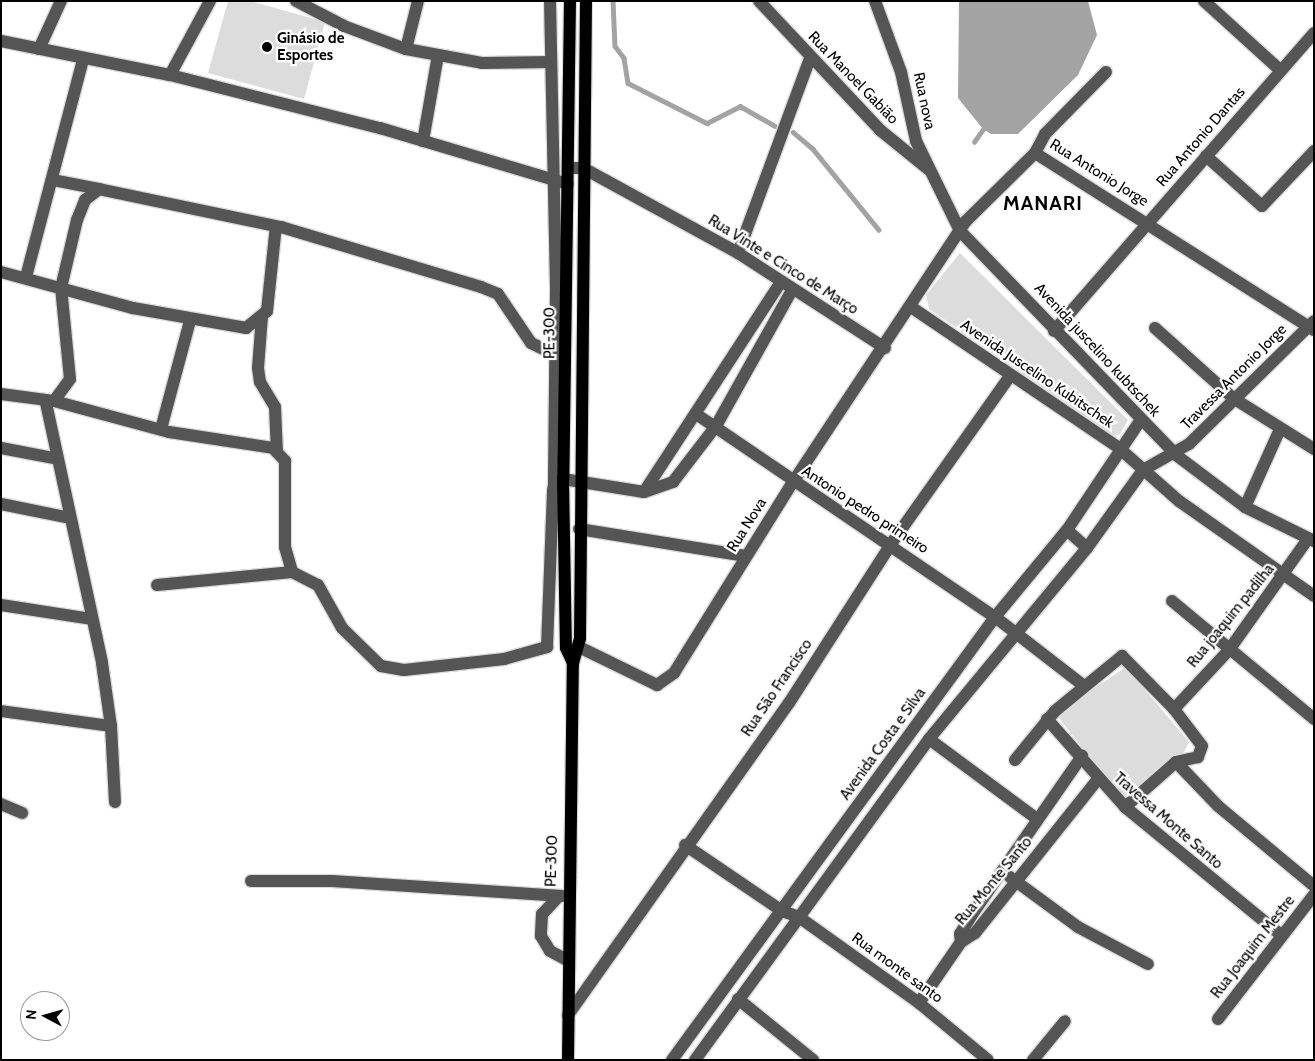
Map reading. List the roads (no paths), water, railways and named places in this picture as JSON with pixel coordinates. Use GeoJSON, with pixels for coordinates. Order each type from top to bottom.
{"type":"FeatureCollection","features":[{"type":"Feature","properties":{"kind":"main road","name":"PE-300"},"geometry":{"type":"LineString","coordinates":[[570,1],[569,168],[562,479],[566,648],[573,663]]}},
{"type":"Feature","properties":{"kind":"main road","name":"PE-300"},"geometry":{"type":"LineString","coordinates":[[568,1060],[567,960],[563,896],[573,663],[579,647],[586,1]]}},
{"type":"Feature","properties":{"kind":"street"},"geometry":{"type":"LineString","coordinates":[[39,49],[61,1]]}},
{"type":"Feature","properties":{"kind":"street"},"geometry":{"type":"LineString","coordinates":[[170,75],[210,1]]}},
{"type":"Feature","properties":{"kind":"street"},"geometry":{"type":"LineString","coordinates":[[296,1],[344,26],[406,49],[482,63],[551,62]]}},
{"type":"Feature","properties":{"kind":"street"},"geometry":{"type":"LineString","coordinates":[[406,49],[418,1]]}},
{"type":"Feature","properties":{"kind":"street"},"geometry":{"type":"LineString","coordinates":[[157,585],[292,572],[318,584],[342,628],[381,666],[404,670],[504,659],[547,647],[553,489],[554,354],[550,1]]}},
{"type":"Feature","properties":{"kind":"street","name":"Rua Manoel Gabião"},"geometry":{"type":"LineString","coordinates":[[758,1],[880,130],[930,170]]}},
{"type":"Feature","properties":{"kind":"street","name":"Rua nova"},"geometry":{"type":"LineString","coordinates":[[875,1],[901,72],[914,134],[960,231]]}},
{"type":"Feature","properties":{"kind":"street"},"geometry":{"type":"LineString","coordinates":[[1204,1],[1280,70]]}},
{"type":"Feature","properties":{"kind":"street","name":"Rua Antonio Dantas"},"geometry":{"type":"LineString","coordinates":[[1054,330],[1314,32]]}},
{"type":"Feature","properties":{"kind":"street"},"geometry":{"type":"LineString","coordinates":[[1,41],[170,75],[423,141],[568,184]]}},
{"type":"Feature","properties":{"kind":"street"},"geometry":{"type":"LineString","coordinates":[[423,141],[438,55]]}},
{"type":"Feature","properties":{"kind":"street","name":"Rua Vinte e Cinco de Março"},"geometry":{"type":"LineString","coordinates":[[738,253],[810,58]]}},
{"type":"Feature","properties":{"kind":"street"},"geometry":{"type":"LineString","coordinates":[[26,277],[53,180],[83,59]]}},
{"type":"Feature","properties":{"kind":"street"},"geometry":{"type":"LineString","coordinates":[[1035,153],[1045,134],[1106,72]]}},
{"type":"Feature","properties":{"kind":"street"},"geometry":{"type":"LineString","coordinates":[[1206,156],[1262,206],[1314,151]]}},
{"type":"Feature","properties":{"kind":"street","name":"Rua Antonio Jorge"},"geometry":{"type":"LineString","coordinates":[[911,307],[960,231],[983,200],[1035,153],[1312,326]]}},
{"type":"Feature","properties":{"kind":"street"},"geometry":{"type":"LineString","coordinates":[[569,168],[583,168]]}},
{"type":"Feature","properties":{"kind":"street","name":"Rua Vinte e Cinco de Março"},"geometry":{"type":"LineString","coordinates":[[583,168],[738,253],[792,290],[885,348]]}},
{"type":"Feature","properties":{"kind":"street"},"geometry":{"type":"LineString","coordinates":[[53,180],[276,226],[498,294],[531,343],[554,354]]}},
{"type":"Feature","properties":{"kind":"street"},"geometry":{"type":"LineString","coordinates":[[99,189],[85,200],[77,220],[61,288],[70,379],[50,402],[58,460],[111,726],[115,802]]}},
{"type":"Feature","properties":{"kind":"street"},"geometry":{"type":"LineString","coordinates":[[276,226],[270,294],[262,316],[258,368],[275,407],[277,452]]}},
{"type":"Feature","properties":{"kind":"street","name":"Avenida juscelino kubtschek"},"geometry":{"type":"LineString","coordinates":[[960,231],[1140,421],[1176,455],[1245,506],[1311,540]]}},
{"type":"Feature","properties":{"kind":"street"},"geometry":{"type":"LineString","coordinates":[[1,272],[190,321],[246,328],[262,316]]}},
{"type":"Feature","properties":{"kind":"street"},"geometry":{"type":"LineString","coordinates":[[644,492],[781,282]]}},
{"type":"Feature","properties":{"kind":"street"},"geometry":{"type":"LineString","coordinates":[[562,479],[644,492],[665,487],[684,472],[716,426],[792,290]]}},
{"type":"Feature","properties":{"kind":"street","name":"Rua Nova"},"geometry":{"type":"LineString","coordinates":[[579,647],[656,685],[665,683],[793,482],[911,307]]}},
{"type":"Feature","properties":{"kind":"street","name":"Avenida Juscelino Kubitschek"},"geometry":{"type":"LineString","coordinates":[[911,307],[1010,376],[1119,448],[1179,502],[1314,596]]}},
{"type":"Feature","properties":{"kind":"street"},"geometry":{"type":"LineString","coordinates":[[160,430],[190,321]]}},
{"type":"Feature","properties":{"kind":"street","name":"Travessa Antonio Jorge"},"geometry":{"type":"LineString","coordinates":[[1176,455],[1233,398],[1312,326]]}},
{"type":"Feature","properties":{"kind":"street"},"geometry":{"type":"LineString","coordinates":[[1155,328],[1233,398],[1314,449]]}},
{"type":"Feature","properties":{"kind":"street","name":"Rua São Francisco"},"geometry":{"type":"LineString","coordinates":[[568,1015],[685,845],[789,704],[891,544],[1010,376]]}},
{"type":"Feature","properties":{"kind":"street"},"geometry":{"type":"LineString","coordinates":[[1,394],[50,402],[160,430],[246,442],[277,452],[285,461],[285,546],[292,572]]}},
{"type":"Feature","properties":{"kind":"street","name":"Antonio pedro primeiro"},"geometry":{"type":"LineString","coordinates":[[696,414],[716,426],[793,482],[891,544],[1017,633],[1083,685]]}},
{"type":"Feature","properties":{"kind":"street","name":"Avenida Costa e Silva"},"geometry":{"type":"LineString","coordinates":[[672,1060],[995,617],[1067,530],[1119,448],[1140,421]]}},
{"type":"Feature","properties":{"kind":"street"},"geometry":{"type":"LineString","coordinates":[[1245,506],[1280,428]]}},
{"type":"Feature","properties":{"kind":"street"},"geometry":{"type":"LineString","coordinates":[[1,448],[58,460]]}},
{"type":"Feature","properties":{"kind":"street"},"geometry":{"type":"LineString","coordinates":[[695,1060],[929,739],[1087,548],[1142,470],[1176,455]]}},
{"type":"Feature","properties":{"kind":"street"},"geometry":{"type":"LineString","coordinates":[[553,489],[563,537]]}},
{"type":"Feature","properties":{"kind":"street"},"geometry":{"type":"LineString","coordinates":[[1,504],[70,518]]}},
{"type":"Feature","properties":{"kind":"street"},"geometry":{"type":"LineString","coordinates":[[580,529],[746,556]]}},
{"type":"Feature","properties":{"kind":"street"},"geometry":{"type":"LineString","coordinates":[[1067,530],[1087,548]]}},
{"type":"Feature","properties":{"kind":"street","name":"Rua joaquim padilha"},"geometry":{"type":"LineString","coordinates":[[1174,709],[1229,650],[1311,540]]}},
{"type":"Feature","properties":{"kind":"street"},"geometry":{"type":"LineString","coordinates":[[1172,601],[1314,719]]}},
{"type":"Feature","properties":{"kind":"street"},"geometry":{"type":"LineString","coordinates":[[1,605],[91,619]]}},
{"type":"Feature","properties":{"kind":"street"},"geometry":{"type":"LineString","coordinates":[[1015,760],[1047,719],[1083,685],[1122,656],[1174,709],[1198,738],[1202,746],[1198,756],[1176,762],[1124,807]]}},
{"type":"Feature","properties":{"kind":"street"},"geometry":{"type":"LineString","coordinates":[[1,711],[111,726]]}},
{"type":"Feature","properties":{"kind":"street","name":"Travessa Monte Santo"},"geometry":{"type":"LineString","coordinates":[[1047,719],[1082,756],[1097,780],[1124,807],[1281,935]]}},
{"type":"Feature","properties":{"kind":"street","name":"Rua monte santo"},"geometry":{"type":"LineString","coordinates":[[929,739],[1037,819]]}},
{"type":"Feature","properties":{"kind":"street","name":"Rua Monte Santo"},"geometry":{"type":"LineString","coordinates":[[1082,756],[1037,819],[960,934],[961,942],[975,933],[1097,780]]}},
{"type":"Feature","properties":{"kind":"street"},"geometry":{"type":"LineString","coordinates":[[1176,762],[1218,806],[1314,886]]}},
{"type":"Feature","properties":{"kind":"street"},"geometry":{"type":"LineString","coordinates":[[1,804],[22,813]]}},
{"type":"Feature","properties":{"kind":"street","name":"Rua monte santo"},"geometry":{"type":"LineString","coordinates":[[685,845],[782,911],[799,917],[919,1003],[988,1060]]}},
{"type":"Feature","properties":{"kind":"street"},"geometry":{"type":"LineString","coordinates":[[1002,872],[1078,927],[1148,964]]}},
{"type":"Feature","properties":{"kind":"street"},"geometry":{"type":"LineString","coordinates":[[251,881],[332,881],[563,896]]}},
{"type":"Feature","properties":{"kind":"street","name":"Rua Joaquim Mestre"},"geometry":{"type":"LineString","coordinates":[[1218,1019],[1281,935],[1314,895]]}},
{"type":"Feature","properties":{"kind":"street"},"geometry":{"type":"LineString","coordinates":[[563,896],[542,914],[541,936],[550,951],[567,960]]}},
{"type":"Feature","properties":{"kind":"street"},"geometry":{"type":"LineString","coordinates":[[919,1003],[961,942]]}},
{"type":"Feature","properties":{"kind":"street"},"geometry":{"type":"LineString","coordinates":[[738,999],[813,1060]]}},
{"type":"Feature","properties":{"kind":"street"},"geometry":{"type":"LineString","coordinates":[[1033,1060],[1065,1021]]}},
{"type":"Feature","properties":{"kind":"waterway"},"geometry":{"type":"LineString","coordinates":[[613,1],[615,46],[624,58],[628,83],[707,123],[740,106],[775,126]]}},
{"type":"Feature","properties":{"kind":"waterway"},"geometry":{"type":"LineString","coordinates":[[974,142],[983,129]]}},
{"type":"Feature","properties":{"kind":"waterway"},"geometry":{"type":"LineString","coordinates":[[793,132],[813,149],[879,230]]}},
{"type":"Feature","properties":{"kind":"place","name":"Ginásio de Esportes"},"geometry":{"type":"Point","coordinates":[267,47]}},
{"type":"Feature","properties":{"kind":"district","name":"MANARI"},"geometry":{"type":"Point","coordinates":[1043,203]}}]}
